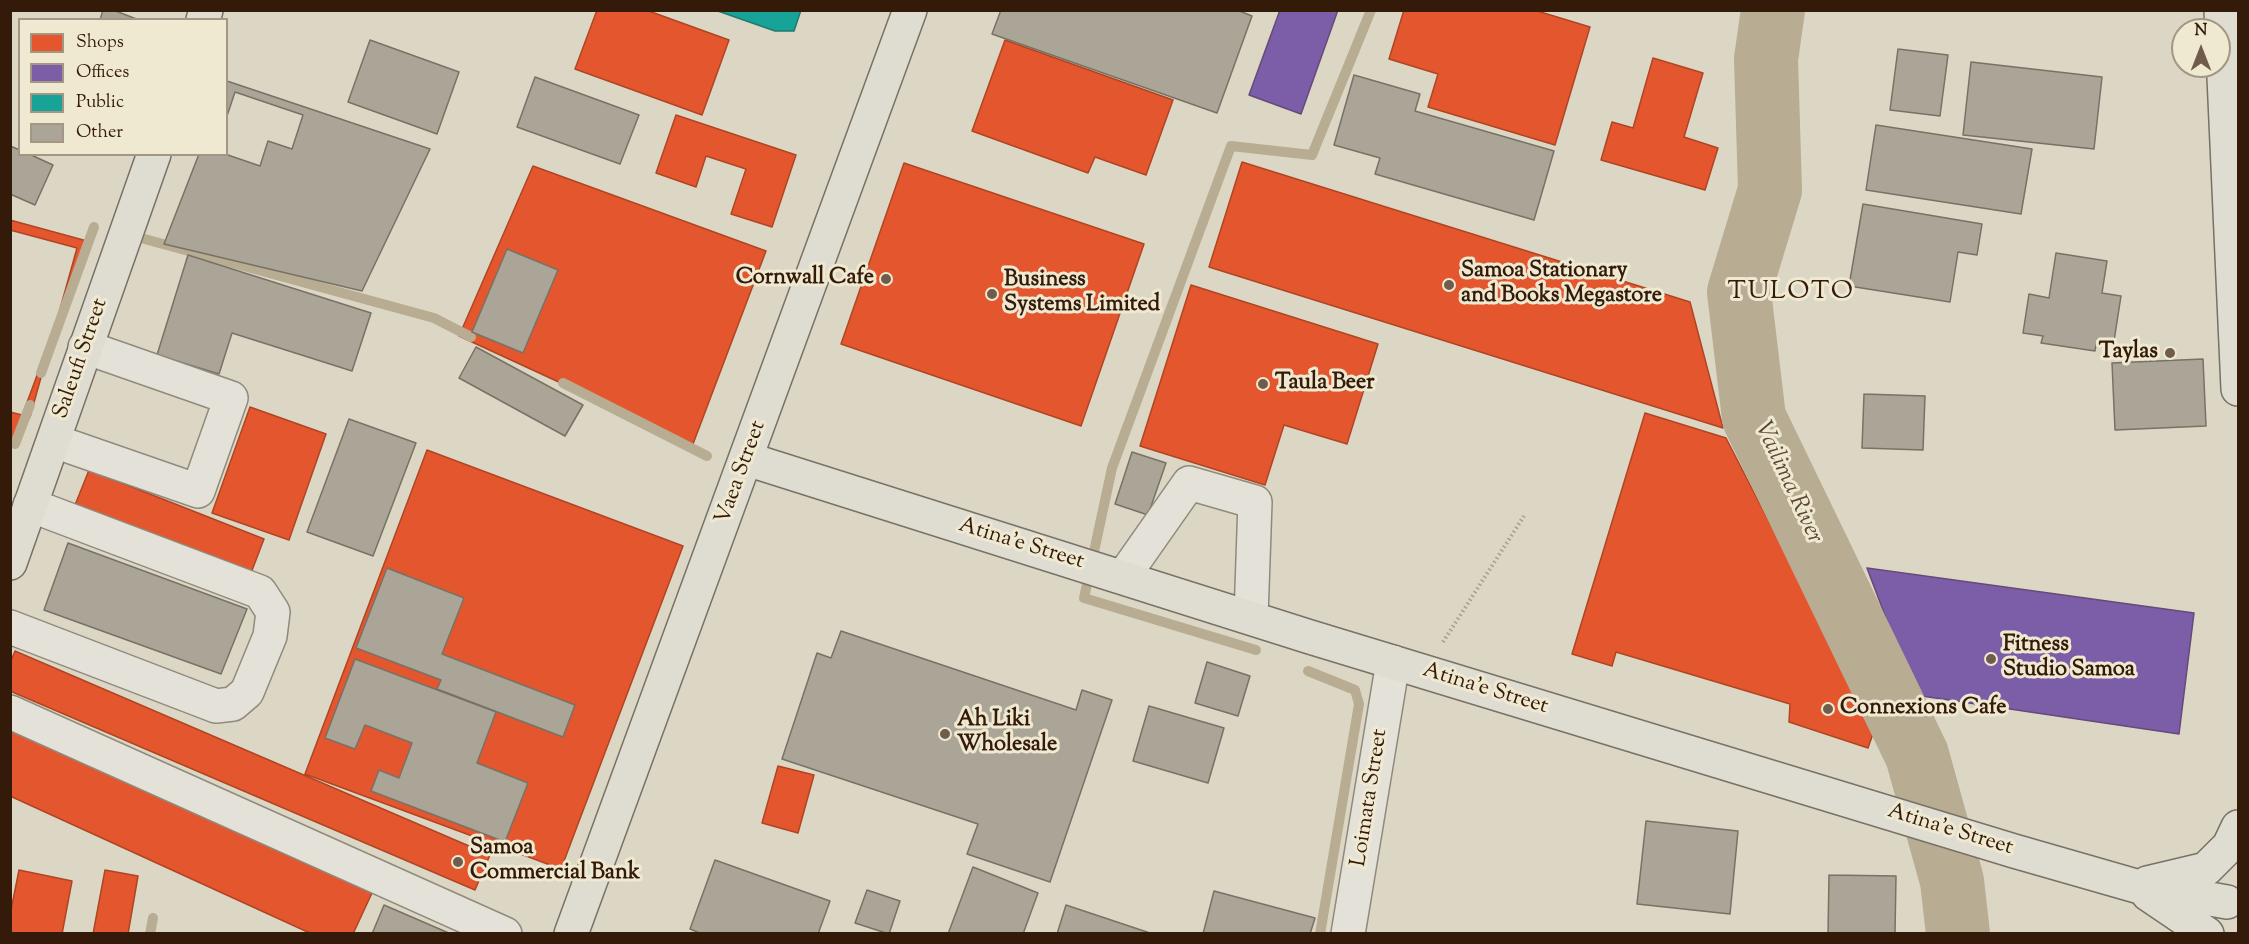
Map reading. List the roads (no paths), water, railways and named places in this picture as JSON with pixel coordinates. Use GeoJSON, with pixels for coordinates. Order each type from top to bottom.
{"type":"FeatureCollection","features":[{"type":"Feature","properties":{"kind":"main road","name":"Vaea Street"},"geometry":{"type":"LineString","coordinates":[[571,933],[910,10]]}},
{"type":"Feature","properties":{"kind":"main road"},"geometry":{"type":"LineString","coordinates":[[2220,10],[2238,389]]}},
{"type":"Feature","properties":{"kind":"main road","name":"Saleufi Street"},"geometry":{"type":"LineString","coordinates":[[10,563],[153,156]]}},
{"type":"Feature","properties":{"kind":"main road","name":"Atina'e Street"},"geometry":{"type":"LineString","coordinates":[[747,459],[1408,667],[1985,842],[2136,886],[2235,893]]}},
{"type":"Feature","properties":{"kind":"main road"},"geometry":{"type":"LineString","coordinates":[[2136,886],[2206,869],[2229,846],[2238,827]]}},
{"type":"Feature","properties":{"kind":"main road"},"geometry":{"type":"LineString","coordinates":[[2136,886],[2207,933]]}},
{"type":"Feature","properties":{"kind":"main road"},"geometry":{"type":"LineString","coordinates":[[2219,933],[2221,914],[2235,893]]}},
{"type":"Feature","properties":{"kind":"street"},"geometry":{"type":"LineString","coordinates":[[54,441],[198,491],[231,398],[85,347]]}},
{"type":"Feature","properties":{"kind":"street"},"geometry":{"type":"LineString","coordinates":[[1115,574],[1189,483],[1256,502],[1251,617]]}},
{"type":"Feature","properties":{"kind":"street"},"geometry":{"type":"LineString","coordinates":[[10,627],[216,706],[233,704],[247,692],[270,636],[273,612],[260,592],[30,505]]}},
{"type":"Feature","properties":{"kind":"street","name":"Loimata Street"},"geometry":{"type":"LineString","coordinates":[[1348,933],[1408,667]]}},
{"type":"Feature","properties":{"kind":"street"},"geometry":{"type":"LineString","coordinates":[[10,712],[505,933]]}},
{"type":"Feature","properties":{"kind":"waterway"},"geometry":{"type":"LineString","coordinates":[[1256,650],[1084,598],[1112,468],[1231,146],[1312,155],[1371,10]]}},
{"type":"Feature","properties":{"kind":"waterway","name":"Vailima River"},"geometry":{"type":"LineString","coordinates":[[1773,10],[1766,59],[1770,190],[1739,292],[1754,418],[1917,755],[1952,881],[1958,934]]}},
{"type":"Feature","properties":{"kind":"waterway"},"geometry":{"type":"LineString","coordinates":[[41,373],[94,227]]}},
{"type":"Feature","properties":{"kind":"waterway"},"geometry":{"type":"LineString","coordinates":[[141,238],[434,318],[471,337]]}},
{"type":"Feature","properties":{"kind":"waterway"},"geometry":{"type":"LineString","coordinates":[[563,383],[707,456]]}},
{"type":"Feature","properties":{"kind":"waterway"},"geometry":{"type":"LineString","coordinates":[[15,444],[30,405]]}},
{"type":"Feature","properties":{"kind":"waterway"},"geometry":{"type":"LineString","coordinates":[[1308,671],[1355,690],[1359,704],[1320,934]]}},
{"type":"Feature","properties":{"kind":"waterway"},"geometry":{"type":"LineString","coordinates":[[150,934],[153,918]]}},
{"type":"Feature","properties":{"kind":"place","name":"Cornwall Cafe"},"geometry":{"type":"Point","coordinates":[886,279]}},
{"type":"Feature","properties":{"kind":"place","name":"Samoa Stationary and Books Megastore"},"geometry":{"type":"Point","coordinates":[1449,285]}},
{"type":"Feature","properties":{"kind":"place","name":"Business Systems Limited"},"geometry":{"type":"Point","coordinates":[992,294]}},
{"type":"Feature","properties":{"kind":"place","name":"Taylas"},"geometry":{"type":"Point","coordinates":[2170,353]}},
{"type":"Feature","properties":{"kind":"place","name":"Taula Beer"},"geometry":{"type":"Point","coordinates":[1263,384]}},
{"type":"Feature","properties":{"kind":"place","name":"Fitness Studio Samoa"},"geometry":{"type":"Point","coordinates":[1991,659]}},
{"type":"Feature","properties":{"kind":"place","name":"Connexions Cafe"},"geometry":{"type":"Point","coordinates":[1828,709]}},
{"type":"Feature","properties":{"kind":"place","name":"Ah Liki Wholesale"},"geometry":{"type":"Point","coordinates":[945,734]}},
{"type":"Feature","properties":{"kind":"place","name":"Samoa Commercial Bank"},"geometry":{"type":"Point","coordinates":[458,862]}},
{"type":"Feature","properties":{"kind":"district","name":"TULOTO"},"geometry":{"type":"Point","coordinates":[1791,294]}}]}
